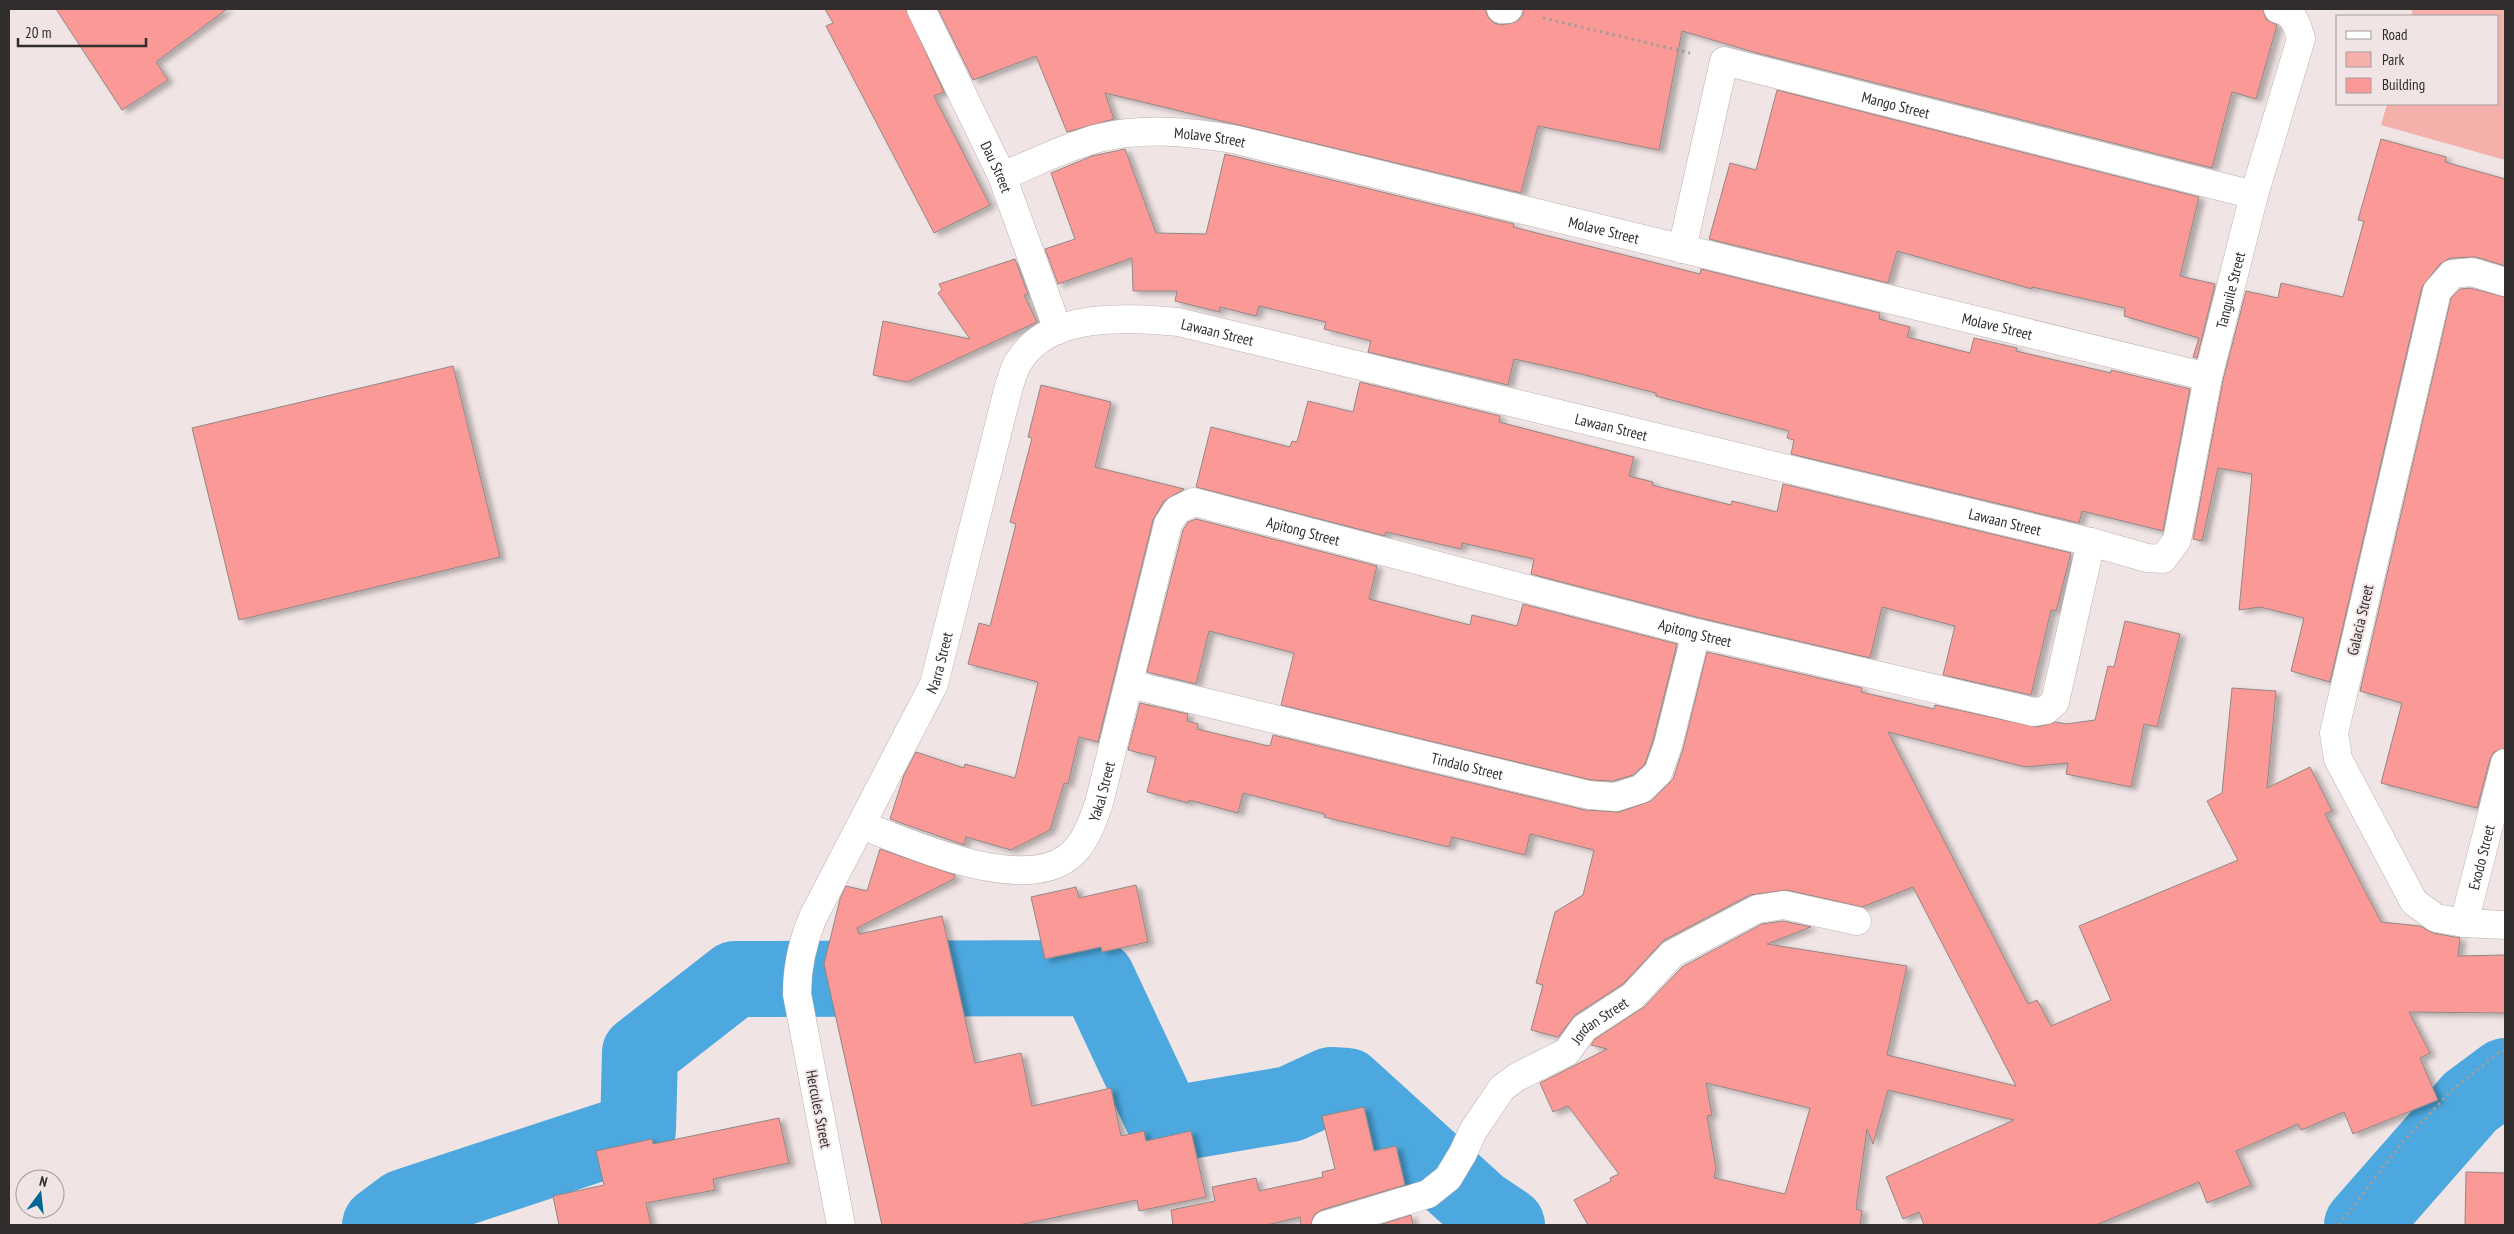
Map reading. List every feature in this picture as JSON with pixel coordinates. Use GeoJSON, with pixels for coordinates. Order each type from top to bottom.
{"type":"FeatureCollection","features":[{"type":"Feature","properties":{"kind":"street","name":"Dau Street"},"geometry":{"type":"LineString","coordinates":[[922,9],[1002,176],[1058,330]]}},
{"type":"Feature","properties":{"kind":"street","name":"Tanguile Street"},"geometry":{"type":"LineString","coordinates":[[2162,558],[2177,540],[2208,377],[2254,195],[2301,39],[2287,15]]}},
{"type":"Feature","properties":{"kind":"street","name":"Mango Street"},"geometry":{"type":"LineString","coordinates":[[1724,62],[2254,195]]}},
{"type":"Feature","properties":{"kind":"street"},"geometry":{"type":"LineString","coordinates":[[1682,249],[1724,62]]}},
{"type":"Feature","properties":{"kind":"street","name":"Molave Street"},"geometry":{"type":"LineString","coordinates":[[1002,176],[1099,138],[1138,132],[1185,132],[1233,139],[2208,377]]}},
{"type":"Feature","properties":{"kind":"street","name":"Galacia Street"},"geometry":{"type":"LineString","coordinates":[[2505,282],[2472,272],[2452,274],[2437,292],[2334,733],[2338,759],[2414,902],[2436,918],[2464,923],[2505,925]]}},
{"type":"Feature","properties":{"kind":"street","name":"Lawaan Street"},"geometry":{"type":"LineString","coordinates":[[1058,330],[1089,321],[1126,318],[1178,322],[2092,542],[2147,558],[2162,558]]}},
{"type":"Feature","properties":{"kind":"street","name":"Narra Street"},"geometry":{"type":"LineString","coordinates":[[798,994],[799,957],[804,939],[934,684],[1018,361],[1035,343],[1058,330]]}},
{"type":"Feature","properties":{"kind":"street","name":"Apitong Street"},"geometry":{"type":"LineString","coordinates":[[1177,510],[1194,502],[1696,633],[2034,712],[2046,710],[2055,702],[2092,542]]}},
{"type":"Feature","properties":{"kind":"street","name":"Yakal Street"},"geometry":{"type":"LineString","coordinates":[[862,825],[931,852],[963,861],[1004,869],[1042,869],[1067,858],[1088,835],[1099,803],[1168,524],[1177,510]]}},
{"type":"Feature","properties":{"kind":"street","name":"Tindalo Street"},"geometry":{"type":"LineString","coordinates":[[1129,684],[1589,794],[1615,797],[1641,789],[1658,774],[1668,745],[1696,633]]}},
{"type":"Feature","properties":{"kind":"street","name":"Exodo Street"},"geometry":{"type":"LineString","coordinates":[[2464,923],[2505,763]]}},
{"type":"Feature","properties":{"kind":"street","name":"Jordan Street"},"geometry":{"type":"LineString","coordinates":[[1326,1225],[1438,1186],[1464,1153],[1473,1131],[1502,1088],[1518,1077],[1567,1052],[1584,1028],[1633,996],[1672,954],[1757,908],[1784,905],[1857,920]]}},
{"type":"Feature","properties":{"kind":"street","name":"Hercules Street"},"geometry":{"type":"LineString","coordinates":[[798,994],[842,1225]]}},
{"type":"Feature","properties":{"kind":"path"},"geometry":{"type":"LineString","coordinates":[[1506,9],[1724,62]]}},
{"type":"Feature","properties":{"kind":"path"},"geometry":{"type":"LineString","coordinates":[[2339,1225],[2402,1144],[2454,1088],[2501,1052],[2505,1052]]}},
{"type":"Feature","properties":{"kind":"green space"},"geometry":{"type":"Polygon","coordinates":[[[2413,9],[2505,9],[2505,160],[2381,125],[2387,105],[2499,105],[2499,15],[2411,15],[2413,9]]]}},
{"type":"Feature","properties":{"kind":"building"},"geometry":{"type":"Polygon","coordinates":[[[56,9],[227,9],[156,62],[168,80],[122,110],[56,9]]]}},
{"type":"Feature","properties":{"kind":"building"},"geometry":{"type":"Polygon","coordinates":[[[825,9],[906,9],[944,92],[934,96],[990,205],[934,233],[826,26],[833,23],[825,9]]]}},
{"type":"Feature","properties":{"kind":"building"},"geometry":{"type":"Polygon","coordinates":[[[938,9],[1485,9],[1488,17],[1494,23],[1501,25],[1516,22],[1522,16],[1524,9],[2263,9],[2266,19],[2277,25],[2256,99],[2232,92],[2212,168],[1757,53],[1682,31],[1659,150],[1538,126],[1521,193],[1105,93],[1114,119],[1067,132],[1036,56],[973,80],[938,9]]]}},
{"type":"Feature","properties":{"kind":"building"},"geometry":{"type":"Polygon","coordinates":[[[1777,90],[2199,197],[2180,276],[2215,284],[2197,358],[2193,357],[2199,338],[2124,316],[2125,308],[2032,287],[2032,289],[1897,251],[1888,283],[1709,239],[1730,163],[1756,170],[1777,90]]]}},
{"type":"Feature","properties":{"kind":"building"},"geometry":{"type":"Polygon","coordinates":[[[2381,139],[2446,157],[2445,162],[2505,179],[2505,266],[2476,257],[2450,258],[2440,264],[2422,287],[2330,682],[2291,671],[2304,618],[2260,607],[2239,610],[2252,474],[2218,468],[2202,541],[2193,539],[2223,380],[2246,291],[2278,298],[2281,283],[2343,297],[2364,221],[2358,220],[2381,139]]]}},
{"type":"Feature","properties":{"kind":"building"},"geometry":{"type":"Polygon","coordinates":[[[1125,149],[1156,233],[1206,234],[1225,154],[1514,224],[1513,227],[1700,274],[1701,269],[1880,313],[1879,319],[1910,327],[1907,337],[1970,353],[1974,338],[2017,348],[2016,351],[2111,373],[2111,370],[2190,389],[2163,531],[2082,511],[2079,523],[1791,454],[1794,440],[1787,438],[1789,431],[1656,396],[1656,393],[1577,373],[1514,359],[1508,385],[1368,352],[1371,341],[1324,329],[1326,322],[1259,306],[1256,316],[1220,307],[1219,312],[1175,301],[1177,291],[1133,291],[1132,258],[1058,284],[1045,249],[1075,239],[1051,173],[1092,156],[1125,149]]]}},
{"type":"Feature","properties":{"kind":"building"},"geometry":{"type":"Polygon","coordinates":[[[1015,259],[1028,294],[1024,295],[1037,322],[907,382],[873,375],[883,321],[970,339],[938,293],[942,290],[939,284],[1015,259]]]}},
{"type":"Feature","properties":{"kind":"building"},"geometry":{"type":"Polygon","coordinates":[[[2470,288],[2505,297],[2505,748],[2494,752],[2490,759],[2477,808],[2381,783],[2402,703],[2360,691],[2451,298],[2460,289],[2470,288]]]}},
{"type":"Feature","properties":{"kind":"building"},"geometry":{"type":"Polygon","coordinates":[[[453,366],[500,557],[239,620],[192,428],[453,366]]]}},
{"type":"Feature","properties":{"kind":"building"},"geometry":{"type":"Polygon","coordinates":[[[1360,382],[1500,416],[1499,422],[1634,457],[1629,476],[1653,482],[1652,485],[1731,505],[1732,501],[1777,512],[1783,484],[2071,553],[2056,611],[2051,610],[2031,695],[1943,675],[1955,626],[1882,607],[1870,658],[1700,618],[1531,574],[1534,559],[1462,543],[1461,549],[1386,532],[1385,536],[1196,487],[1211,427],[1290,447],[1292,441],[1297,442],[1308,401],[1353,412],[1360,382]]]}},
{"type":"Feature","properties":{"kind":"building"},"geometry":{"type":"Polygon","coordinates":[[[1041,385],[1111,402],[1095,467],[1184,489],[1164,501],[1153,520],[1098,742],[1079,737],[1068,784],[1064,783],[1050,830],[1011,850],[966,837],[964,845],[890,819],[904,775],[916,752],[964,768],[965,764],[1015,778],[1038,682],[968,664],[979,623],[990,626],[1016,524],[1010,522],[1032,438],[1028,437],[1041,385]]]}},
{"type":"Feature","properties":{"kind":"building"},"geometry":{"type":"Polygon","coordinates":[[[1196,519],[1377,566],[1369,599],[1470,625],[1472,615],[1517,626],[1523,604],[1677,644],[1653,740],[1645,764],[1633,775],[1613,781],[1591,780],[1281,705],[1294,653],[1209,631],[1196,684],[1147,672],[1183,530],[1188,522],[1196,519]]]}},
{"type":"Feature","properties":{"kind":"building"},"geometry":{"type":"Polygon","coordinates":[[[2125,621],[2180,634],[2157,727],[2144,724],[2131,787],[2066,774],[2068,763],[2025,767],[1888,732],[2028,1004],[2037,1000],[2051,1026],[2111,1000],[2079,926],[2238,860],[2207,801],[2222,793],[2232,688],[2276,691],[2267,788],[2310,767],[2332,811],[2325,814],[2381,922],[2420,926],[2433,933],[2460,938],[2458,956],[2505,955],[2505,1013],[2409,1012],[2430,1053],[2420,1058],[2438,1100],[2353,1134],[2344,1112],[2301,1130],[2298,1124],[2236,1151],[2251,1185],[2207,1203],[2199,1182],[2096,1225],[1924,1225],[1919,1212],[1903,1219],[1886,1177],[2014,1120],[1888,1090],[1873,1144],[1867,1129],[1856,1209],[1862,1211],[1860,1225],[1588,1225],[1574,1200],[1611,1181],[1610,1178],[1619,1174],[1568,1106],[1553,1112],[1540,1083],[1607,1049],[1591,1045],[1595,1039],[1644,1007],[1682,967],[1762,924],[1783,921],[1811,927],[1767,944],[1907,966],[1887,1055],[2016,1086],[1913,887],[1862,907],[1787,890],[1750,895],[1664,940],[1623,984],[1575,1015],[1558,1037],[1531,1030],[1543,985],[1536,983],[1555,912],[1583,895],[1594,850],[1530,834],[1525,855],[1452,837],[1449,847],[1324,817],[1325,814],[1243,793],[1238,813],[1189,800],[1188,803],[1147,792],[1156,757],[1128,750],[1140,703],[1188,714],[1187,721],[1198,724],[1197,729],[1264,745],[1270,746],[1273,735],[1585,810],[1619,812],[1651,801],[1673,779],[1683,749],[1707,652],[1862,688],[1861,692],[1934,709],[1935,705],[2037,727],[2056,722],[2066,724],[2095,720],[2108,666],[2114,667],[2125,621]],[[1706,1083],[1712,1115],[1707,1116],[1716,1168],[1714,1178],[1785,1194],[1810,1108],[1706,1083]]]}},
{"type":"Feature","properties":{"kind":"building"},"geometry":{"type":"Polygon","coordinates":[[[880,849],[955,875],[954,879],[857,928],[859,934],[942,916],[975,1063],[1021,1053],[1032,1106],[1111,1088],[1121,1136],[1144,1131],[1146,1141],[1191,1131],[1206,1197],[1139,1211],[1137,1200],[1019,1225],[882,1225],[824,964],[840,899],[846,886],[867,891],[880,849]]]}},
{"type":"Feature","properties":{"kind":"building"},"geometry":{"type":"Polygon","coordinates":[[[1136,885],[1148,942],[1102,952],[1101,947],[1045,959],[1031,897],[1076,887],[1079,898],[1136,885]]]}},
{"type":"Feature","properties":{"kind":"building"},"geometry":{"type":"Polygon","coordinates":[[[1364,1107],[1374,1151],[1396,1146],[1405,1185],[1321,1210],[1314,1215],[1311,1225],[1301,1225],[1300,1217],[1267,1225],[1173,1225],[1171,1210],[1215,1201],[1212,1187],[1256,1178],[1259,1191],[1323,1177],[1322,1172],[1335,1169],[1322,1116],[1364,1107]]]}},
{"type":"Feature","properties":{"kind":"building"},"geometry":{"type":"Polygon","coordinates":[[[779,1118],[789,1163],[713,1179],[715,1190],[646,1203],[651,1225],[559,1225],[553,1196],[604,1185],[596,1151],[652,1139],[653,1144],[779,1118]]]}},
{"type":"Feature","properties":{"kind":"building"},"geometry":{"type":"Polygon","coordinates":[[[2466,1172],[2505,1173],[2505,1225],[2465,1225],[2466,1172]]]}},
{"type":"Feature","properties":{"kind":"building"},"geometry":{"type":"Polygon","coordinates":[[[1411,1215],[1413,1225],[1379,1225],[1411,1215]]]}},
{"type":"Feature","properties":{"kind":"waterway"},"geometry":{"type":"LineString","coordinates":[[380,1225],[404,1207],[638,1130],[640,1053],[735,979],[1097,978],[1166,1125],[1290,1104],[1331,1085],[1347,1086],[1480,1207],[1507,1225]]}},
{"type":"Feature","properties":{"kind":"waterway"},"geometry":{"type":"LineString","coordinates":[[2362,1225],[2470,1102],[2505,1076]]}}]}
